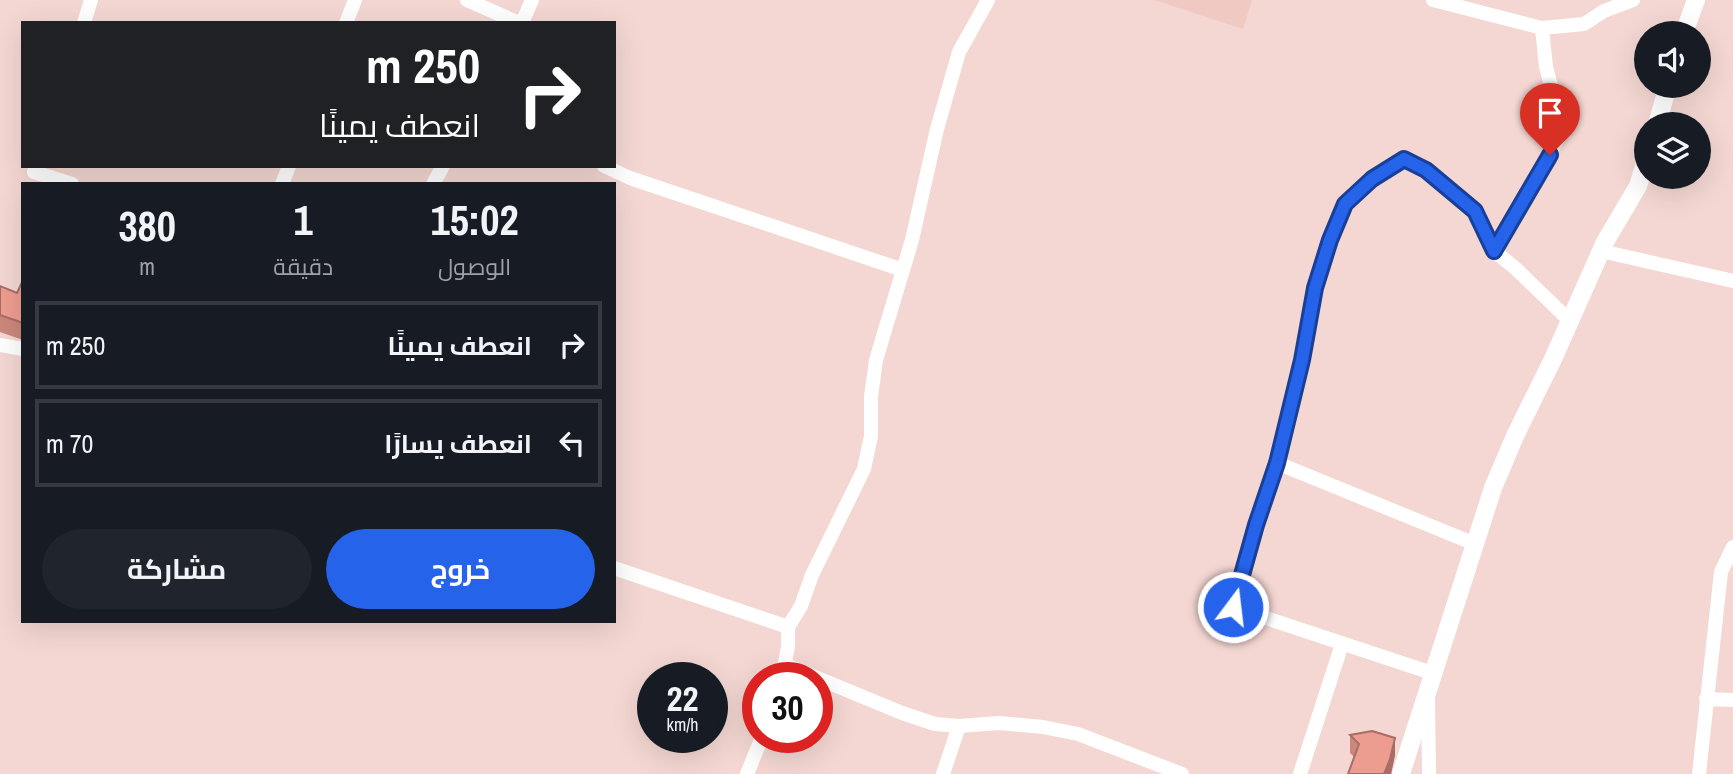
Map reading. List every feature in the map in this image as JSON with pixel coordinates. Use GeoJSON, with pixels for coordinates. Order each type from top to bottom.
{"type":"FeatureCollection","features":[{"type":"Feature","properties":{"kind":"street"},"geometry":{"type":"LineString","coordinates":[[85,21],[91,0]]}},
{"type":"Feature","properties":{"kind":"street"},"geometry":{"type":"LineString","coordinates":[[347,21],[355,0]]}},
{"type":"Feature","properties":{"kind":"street"},"geometry":{"type":"LineString","coordinates":[[467,0],[515,21]]}},
{"type":"Feature","properties":{"kind":"street"},"geometry":{"type":"LineString","coordinates":[[521,21],[532,0]]}},
{"type":"Feature","properties":{"kind":"street"},"geometry":{"type":"LineString","coordinates":[[786,662],[788,627],[801,606],[864,469],[871,436],[871,397],[876,360],[903,270],[937,129],[959,52],[988,0]]}},
{"type":"Feature","properties":{"kind":"street"},"geometry":{"type":"LineString","coordinates":[[1433,0],[1542,28],[1584,23],[1604,11],[1633,0]]}},
{"type":"Feature","properties":{"kind":"street"},"geometry":{"type":"LineString","coordinates":[[1688,21],[1696,0]]}},
{"type":"Feature","properties":{"kind":"street"},"geometry":{"type":"LineString","coordinates":[[1494,251],[1563,130],[1546,67],[1542,28]]}},
{"type":"Feature","properties":{"kind":"street"},"geometry":{"type":"LineString","coordinates":[[1430,679],[1342,643],[1233,607],[1277,463],[1302,360],[1315,288],[1345,204],[1372,179],[1404,159],[1426,170],[1475,211],[1494,251],[1570,321]]}},
{"type":"Feature","properties":{"kind":"street"},"geometry":{"type":"LineString","coordinates":[[35,168],[34,172],[66,182]]}},
{"type":"Feature","properties":{"kind":"street"},"geometry":{"type":"LineString","coordinates":[[608,168],[630,178],[903,270]]}},
{"type":"Feature","properties":{"kind":"street"},"geometry":{"type":"LineString","coordinates":[[1401,774],[1493,488],[1601,251],[1636,189]]}},
{"type":"Feature","properties":{"kind":"street"},"geometry":{"type":"LineString","coordinates":[[1601,251],[1733,281]]}},
{"type":"Feature","properties":{"kind":"street"},"geometry":{"type":"LineString","coordinates":[[0,345],[21,349]]}},
{"type":"Feature","properties":{"kind":"street"},"geometry":{"type":"LineString","coordinates":[[1277,463],[1475,544]]}},
{"type":"Feature","properties":{"kind":"street"},"geometry":{"type":"LineString","coordinates":[[1699,774],[1706,699],[1733,547]]}},
{"type":"Feature","properties":{"kind":"street"},"geometry":{"type":"LineString","coordinates":[[616,569],[788,627]]}},
{"type":"Feature","properties":{"kind":"street"},"geometry":{"type":"LineString","coordinates":[[1300,774],[1342,643]]}},
{"type":"Feature","properties":{"kind":"street"},"geometry":{"type":"LineString","coordinates":[[1429,774],[1430,679]]}},
{"type":"Feature","properties":{"kind":"street"},"geometry":{"type":"LineString","coordinates":[[833,688],[935,724],[959,726],[999,723],[1078,734],[1176,773]]}},
{"type":"Feature","properties":{"kind":"street"},"geometry":{"type":"LineString","coordinates":[[1706,699],[1733,701]]}},
{"type":"Feature","properties":{"kind":"street"},"geometry":{"type":"LineString","coordinates":[[943,774],[959,726]]}},
{"type":"Feature","properties":{"kind":"street"},"geometry":{"type":"LineString","coordinates":[[747,774],[756,753]]}},
{"type":"Feature","properties":{"kind":"shaded area"},"geometry":{"type":"Polygon","coordinates":[[[1154,0],[1252,0],[1243,29],[1154,0]]]}},
{"type":"Feature","properties":{"kind":"building"},"geometry":{"type":"Polygon","coordinates":[[[21,284],[21,322],[0,315],[0,286],[17,293],[21,284]]]}},
{"type":"Feature","properties":{"kind":"building"},"geometry":{"type":"Polygon","coordinates":[[[1372,731],[1395,738],[1384,774],[1348,774],[1359,744],[1350,735],[1372,731]]]}},
{"type":"Feature","properties":{"kind":"route"},"geometry":{"type":"LineString","coordinates":[[1233,607],[1277,463],[1302,360],[1315,288],[1345,204],[1372,179],[1404,159],[1426,170],[1475,211],[1494,251],[1550,155]]}}]}
